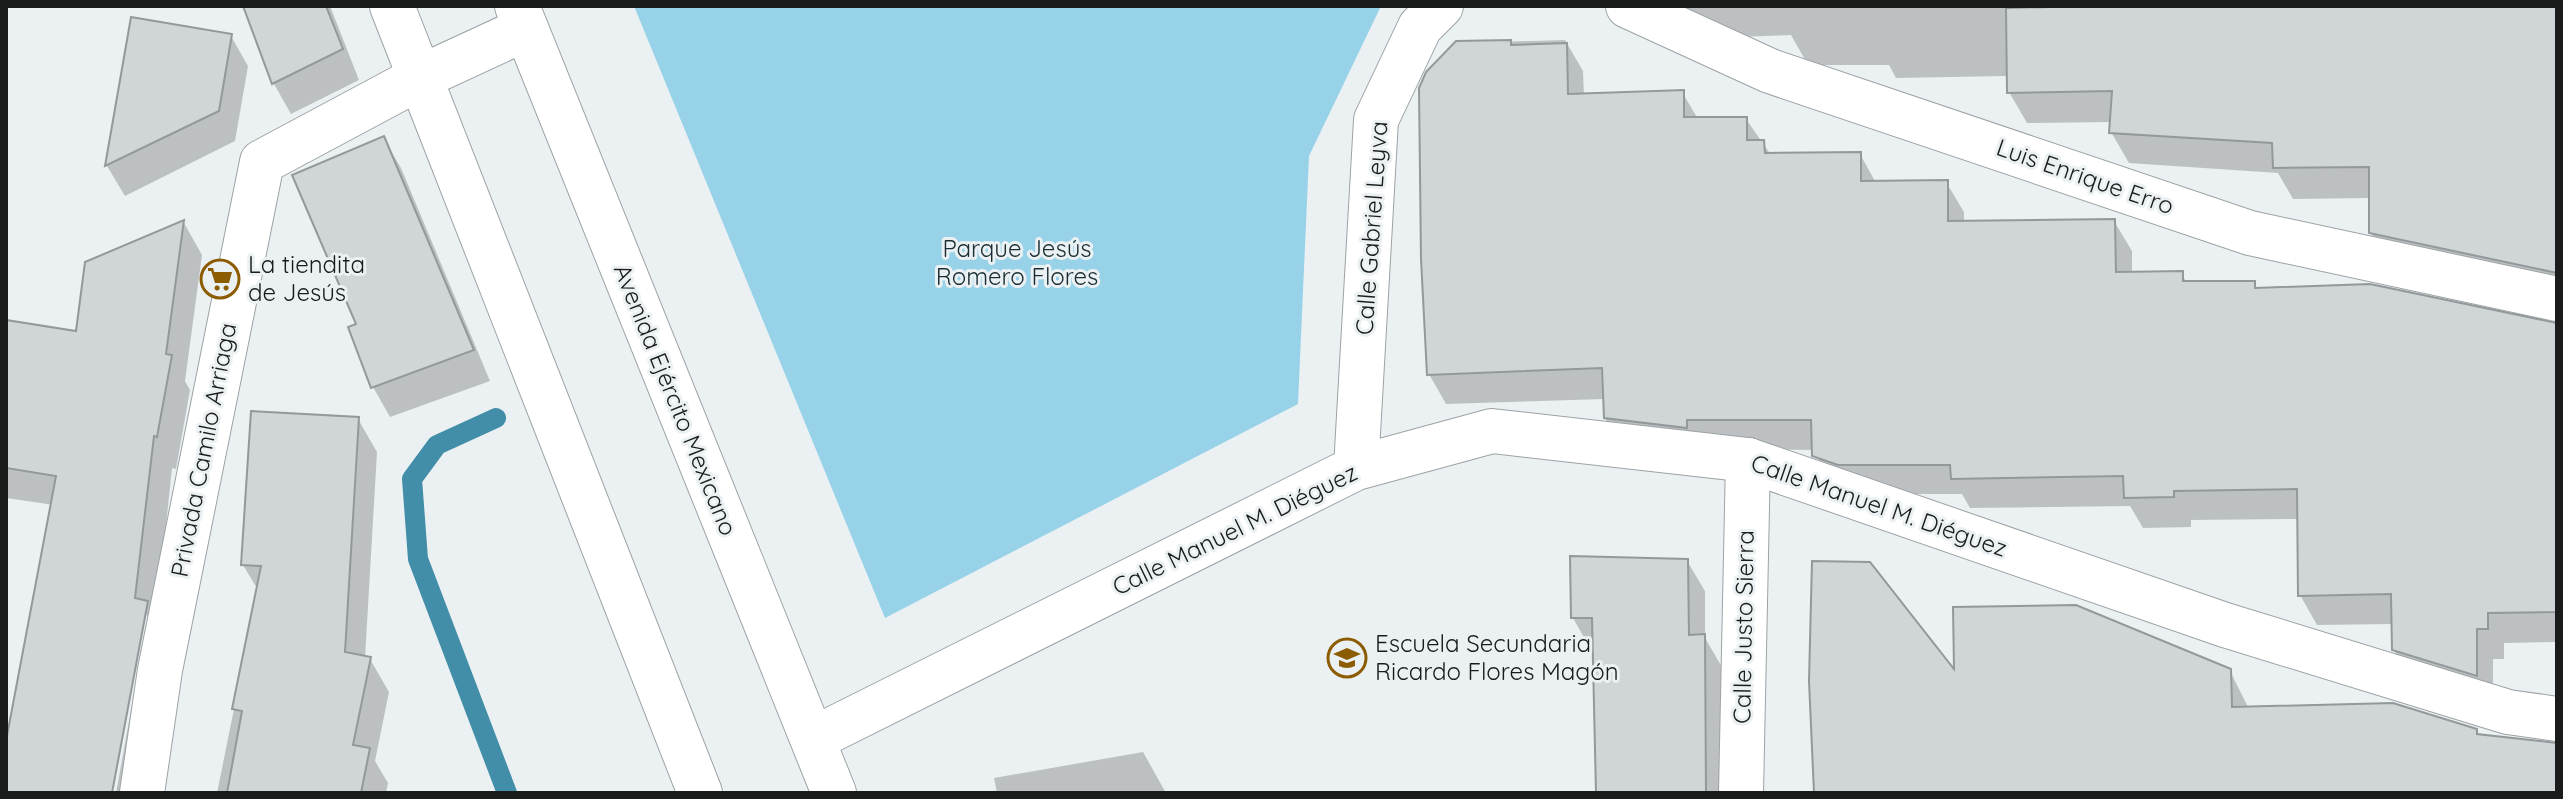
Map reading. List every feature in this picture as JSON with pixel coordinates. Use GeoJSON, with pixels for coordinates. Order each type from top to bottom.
{"type":"FeatureCollection","features":[{"type":"Feature","properties":{"kind":"street"},"geometry":{"type":"LineString","coordinates":[[392,6],[700,793]]}},
{"type":"Feature","properties":{"kind":"street","name":"Calle Gabriel Leyva"},"geometry":{"type":"LineString","coordinates":[[1356,468],[1376,120],[1420,27],[1441,6]]}},
{"type":"Feature","properties":{"kind":"street","name":"Luis Enrique Erro"},"geometry":{"type":"LineString","coordinates":[[1628,6],[1770,71],[2250,233],[2557,299]]}},
{"type":"Feature","properties":{"kind":"street","name":"Privada Camilo Arriaga"},"geometry":{"type":"LineString","coordinates":[[142,793],[160,670],[262,162],[419,78],[521,17]]}},
{"type":"Feature","properties":{"kind":"street","name":"Avenida Ejército Mexicano"},"geometry":{"type":"LineString","coordinates":[[521,17],[834,793]]}},
{"type":"Feature","properties":{"kind":"street","name":"Calle Manuel M. Diéguez"},"geometry":{"type":"LineString","coordinates":[[813,739],[1356,468],[1492,431],[1748,460],[2225,625],[2508,712],[2557,719]]}},
{"type":"Feature","properties":{"kind":"street","name":"Calle Justo Sierra"},"geometry":{"type":"LineString","coordinates":[[1741,793],[1748,460]]}},
{"type":"Feature","properties":{"kind":"green space","name":"Parque Jesús Romero Flores"},"geometry":{"type":"Polygon","coordinates":[[[634,6],[1381,6],[1309,156],[1298,404],[885,618],[634,6]]]}},
{"type":"Feature","properties":{"kind":"building"},"geometry":{"type":"Polygon","coordinates":[[[243,6],[326,6],[343,49],[272,84],[243,6]]]}},
{"type":"Feature","properties":{"kind":"building"},"geometry":{"type":"Polygon","coordinates":[[[2557,6],[2557,273],[2369,233],[2369,167],[2273,168],[2272,143],[2109,133],[2112,91],[2007,93],[2006,8],[2557,6]]]}},
{"type":"Feature","properties":{"kind":"building"},"geometry":{"type":"Polygon","coordinates":[[[131,17],[232,34],[219,111],[105,166],[131,17]]]}},
{"type":"Feature","properties":{"kind":"building"},"geometry":{"type":"Polygon","coordinates":[[[1511,40],[1511,45],[1567,43],[1568,94],[1684,90],[1684,117],[1747,117],[1747,140],[1764,140],[1765,153],[1861,152],[1861,181],[1948,180],[1948,221],[2115,219],[2116,272],[2183,271],[2183,281],[2255,281],[2255,288],[2370,284],[2557,323],[2557,612],[2488,613],[2488,629],[2477,629],[2477,676],[2392,650],[2391,594],[2298,596],[2297,489],[2174,491],[2174,497],[2124,498],[2123,476],[1951,479],[1950,465],[1838,465],[1812,456],[1811,420],[1687,420],[1687,428],[1604,418],[1602,368],[1427,375],[1421,259],[1419,88],[1426,72],[1456,41],[1511,40]]]}},
{"type":"Feature","properties":{"kind":"building"},"geometry":{"type":"Polygon","coordinates":[[[384,136],[474,350],[371,388],[348,327],[356,324],[292,175],[384,136]]]}},
{"type":"Feature","properties":{"kind":"building"},"geometry":{"type":"Polygon","coordinates":[[[184,220],[166,354],[172,355],[157,437],[154,436],[135,598],[148,601],[112,793],[6,793],[6,741],[56,476],[6,468],[6,320],[76,331],[85,262],[184,220]]]}},
{"type":"Feature","properties":{"kind":"building"},"geometry":{"type":"Polygon","coordinates":[[[251,411],[359,417],[345,652],[371,657],[353,745],[370,748],[361,793],[227,793],[242,711],[232,709],[261,566],[241,565],[251,411]]]}},
{"type":"Feature","properties":{"kind":"building"},"geometry":{"type":"Polygon","coordinates":[[[1570,556],[1688,559],[1689,635],[1705,634],[1706,793],[1596,793],[1592,618],[1571,618],[1570,556]]]}},
{"type":"Feature","properties":{"kind":"building"},"geometry":{"type":"Polygon","coordinates":[[[1812,561],[1870,562],[1954,669],[1953,607],[2076,605],[2231,669],[2232,707],[2393,703],[2477,729],[2477,734],[2557,743],[2557,793],[1814,793],[1809,681],[1812,561]]]}},
{"type":"Feature","properties":{"kind":"waterway"},"geometry":{"type":"LineString","coordinates":[[496,418],[437,445],[412,479],[418,559],[507,793]]}},
{"type":"Feature","properties":{"kind":"place","name":"La tiendita de Jesús"},"geometry":{"type":"Point","coordinates":[220,279]}},
{"type":"Feature","properties":{"kind":"place","name":"Escuela Secundaria Ricardo Flores Magón"},"geometry":{"type":"Point","coordinates":[1347,658]}}]}
